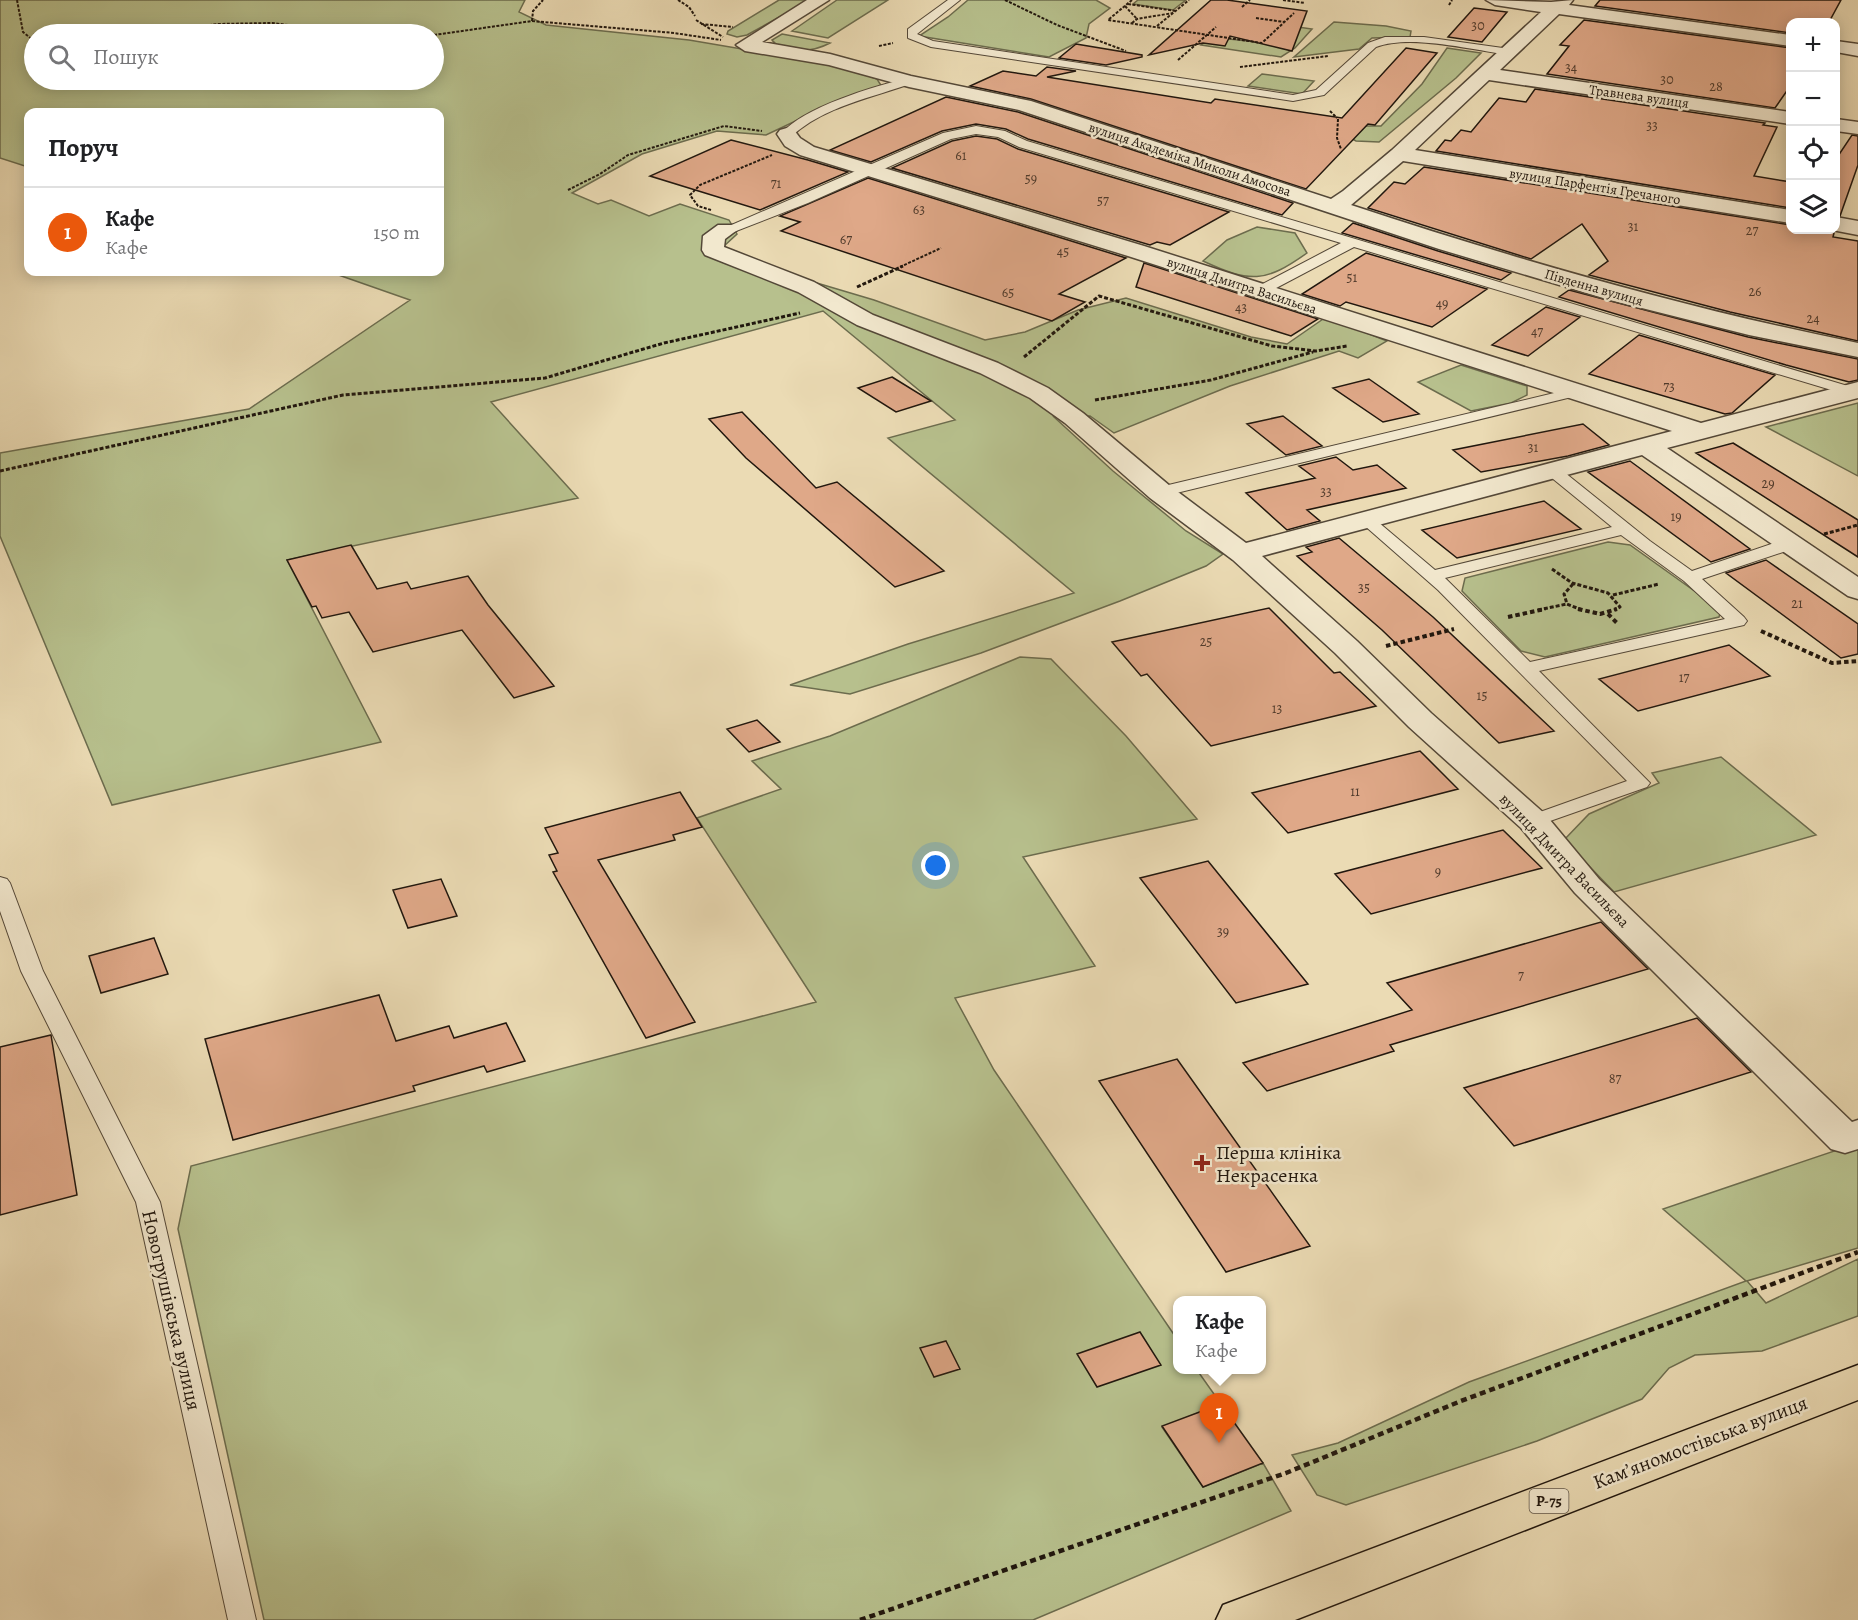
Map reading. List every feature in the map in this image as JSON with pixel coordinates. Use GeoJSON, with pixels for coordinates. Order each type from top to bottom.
{"type":"FeatureCollection","features":[{"type":"Feature","properties":{"kind":"main road","name":"Камʼяномостівська вулиця"},"geometry":{"type":"LineString","coordinates":[[1240,1620],[1858,1382]]}},
{"type":"Feature","properties":{"kind":"street"},"geometry":{"type":"LineString","coordinates":[[737,43],[820,0]]}},
{"type":"Feature","properties":{"kind":"street"},"geometry":{"type":"LineString","coordinates":[[1495,0],[1560,4],[1786,39]]}},
{"type":"Feature","properties":{"kind":"street"},"geometry":{"type":"LineString","coordinates":[[1334,206],[1351,196],[1399,154],[1488,74],[1560,4]]}},
{"type":"Feature","properties":{"kind":"street","name":"вулиця Академіка Миколи Амосова"},"geometry":{"type":"LineString","coordinates":[[737,43],[830,60],[909,81],[1024,105],[1334,206]]}},
{"type":"Feature","properties":{"kind":"street"},"geometry":{"type":"LineString","coordinates":[[1840,48],[1858,50]]}},
{"type":"Feature","properties":{"kind":"street","name":"Травнева вулиця"},"geometry":{"type":"LineString","coordinates":[[1488,74],[1786,117]]}},
{"type":"Feature","properties":{"kind":"street"},"geometry":{"type":"LineString","coordinates":[[1840,125],[1858,128]]}},
{"type":"Feature","properties":{"kind":"street","name":"вулиця Дмитра Васильєва"},"geometry":{"type":"LineString","coordinates":[[791,137],[872,170],[1702,432]]}},
{"type":"Feature","properties":{"kind":"street","name":"вулиця Парфентія Гречаного"},"geometry":{"type":"LineString","coordinates":[[1399,154],[1786,216]]}},
{"type":"Feature","properties":{"kind":"street","name":"Південна вулиця"},"geometry":{"type":"LineString","coordinates":[[1334,206],[1447,244],[1618,295],[1749,328],[1858,350]]}},
{"type":"Feature","properties":{"kind":"street"},"geometry":{"type":"LineString","coordinates":[[1840,225],[1858,228]]}},
{"type":"Feature","properties":{"kind":"street","name":"вулиця Дмитра Васильєва"},"geometry":{"type":"LineString","coordinates":[[737,226],[714,237],[713,250],[806,287],[865,320],[1003,375],[1048,400],[1074,418],[1160,492],[1243,554],[1353,653],[1420,720],[1533,821],[1587,886],[1845,1139],[1858,1134]]}},
{"type":"Feature","properties":{"kind":"street"},"geometry":{"type":"LineString","coordinates":[[1243,554],[1259,547],[1856,391]]}},
{"type":"Feature","properties":{"kind":"street"},"geometry":{"type":"LineString","coordinates":[[1648,447],[1858,590]]}},
{"type":"Feature","properties":{"kind":"lane"},"geometry":{"type":"LineString","coordinates":[[956,0],[912,31],[912,36],[917,40],[942,46],[1302,98],[1320,93],[1376,42],[1401,39],[1443,42],[1510,52]]}},
{"type":"Feature","properties":{"kind":"lane"},"geometry":{"type":"LineString","coordinates":[[791,137],[811,118],[909,81]]}},
{"type":"Feature","properties":{"kind":"lane"},"geometry":{"type":"LineString","coordinates":[[737,226],[948,136],[976,130],[1001,134],[1023,144],[1350,243],[1637,325],[1856,391]]}},
{"type":"Feature","properties":{"kind":"lane"},"geometry":{"type":"LineString","coordinates":[[1260,291],[1350,243]]}},
{"type":"Feature","properties":{"kind":"lane"},"geometry":{"type":"LineString","coordinates":[[1160,492],[1575,392]]}},
{"type":"Feature","properties":{"kind":"lane"},"geometry":{"type":"LineString","coordinates":[[1553,471],[1624,529],[1690,577],[1738,621]]}},
{"type":"Feature","properties":{"kind":"lane"},"geometry":{"type":"LineString","coordinates":[[1365,519],[1432,576],[1640,783],[1533,821]]}},
{"type":"Feature","properties":{"kind":"lane"},"geometry":{"type":"LineString","coordinates":[[1432,576],[1624,529]]}},
{"type":"Feature","properties":{"kind":"lane"},"geometry":{"type":"LineString","coordinates":[[1690,577],[1789,544]]}},
{"type":"Feature","properties":{"kind":"lane"},"geometry":{"type":"LineString","coordinates":[[1524,669],[1738,621]]}},
{"type":"Feature","properties":{"kind":"lane","name":"Новогрушівська вулиця"},"geometry":{"type":"LineString","coordinates":[[0,884],[32,971],[148,1202],[242,1620]]}},
{"type":"Feature","properties":{"kind":"path"},"geometry":{"type":"LineString","coordinates":[[17,0],[24,33]]}},
{"type":"Feature","properties":{"kind":"path"},"geometry":{"type":"LineString","coordinates":[[532,21],[533,11],[543,0]]}},
{"type":"Feature","properties":{"kind":"path"},"geometry":{"type":"LineString","coordinates":[[678,0],[689,7],[695,18],[737,43]]}},
{"type":"Feature","properties":{"kind":"path"},"geometry":{"type":"LineString","coordinates":[[1005,0],[1057,25],[1131,53]]}},
{"type":"Feature","properties":{"kind":"path"},"geometry":{"type":"LineString","coordinates":[[1132,0],[1108,20],[1262,43],[1294,13]]}},
{"type":"Feature","properties":{"kind":"path"},"geometry":{"type":"LineString","coordinates":[[1156,27],[1190,0]]}},
{"type":"Feature","properties":{"kind":"path"},"geometry":{"type":"LineString","coordinates":[[1242,8],[1250,0]]}},
{"type":"Feature","properties":{"kind":"path"},"geometry":{"type":"LineString","coordinates":[[1283,0],[1305,3]]}},
{"type":"Feature","properties":{"kind":"path"},"geometry":{"type":"LineString","coordinates":[[1449,4],[1452,0]]}},
{"type":"Feature","properties":{"kind":"path"},"geometry":{"type":"LineString","coordinates":[[1126,5],[1174,12]]}},
{"type":"Feature","properties":{"kind":"path"},"geometry":{"type":"LineString","coordinates":[[1126,5],[1137,19]]}},
{"type":"Feature","properties":{"kind":"path"},"geometry":{"type":"LineString","coordinates":[[1132,23],[1137,19],[1174,12]]}},
{"type":"Feature","properties":{"kind":"path"},"geometry":{"type":"LineString","coordinates":[[1256,18],[1284,22]]}},
{"type":"Feature","properties":{"kind":"path"},"geometry":{"type":"LineString","coordinates":[[444,34],[532,21],[674,33],[737,43]]}},
{"type":"Feature","properties":{"kind":"path"},"geometry":{"type":"LineString","coordinates":[[218,24],[280,24]]}},
{"type":"Feature","properties":{"kind":"path"},"geometry":{"type":"LineString","coordinates":[[1193,47],[1216,27]]}},
{"type":"Feature","properties":{"kind":"path"},"geometry":{"type":"LineString","coordinates":[[1230,68],[1252,67],[1366,50]]}},
{"type":"Feature","properties":{"kind":"path"},"geometry":{"type":"LineString","coordinates":[[1338,119],[1337,138],[1341,149]]}},
{"type":"Feature","properties":{"kind":"path"},"geometry":{"type":"LineString","coordinates":[[568,190],[600,174],[628,155],[724,126],[791,137]]}},
{"type":"Feature","properties":{"kind":"path"},"geometry":{"type":"LineString","coordinates":[[737,226],[698,206],[690,195],[700,185],[791,137]]}},
{"type":"Feature","properties":{"kind":"path"},"geometry":{"type":"LineString","coordinates":[[0,471],[343,395],[545,378],[664,343],[837,304],[853,289],[941,248]]}},
{"type":"Feature","properties":{"kind":"path"},"geometry":{"type":"LineString","coordinates":[[1003,375],[1099,296],[1272,346],[1316,351]]}},
{"type":"Feature","properties":{"kind":"path"},"geometry":{"type":"LineString","coordinates":[[1048,400],[1087,400],[1135,394],[1211,380],[1316,351],[1407,338]]}},
{"type":"Feature","properties":{"kind":"path"},"geometry":{"type":"LineString","coordinates":[[1530,552],[1573,584],[1592,586],[1613,595],[1690,577]]}},
{"type":"Feature","properties":{"kind":"path"},"geometry":{"type":"LineString","coordinates":[[1567,604],[1564,594],[1573,584]]}},
{"type":"Feature","properties":{"kind":"path"},"geometry":{"type":"LineString","coordinates":[[1353,653],[1567,604],[1588,614],[1608,614],[1620,607],[1613,595]]}},
{"type":"Feature","properties":{"kind":"path"},"geometry":{"type":"LineString","coordinates":[[1738,621],[1832,663],[1858,661]]}},
{"type":"Feature","properties":{"kind":"path"},"geometry":{"type":"LineString","coordinates":[[860,1620],[1286,1473],[1461,1401],[1858,1252]]}},
{"type":"Feature","properties":{"kind":"green space"},"geometry":{"type":"Polygon","coordinates":[[[0,0],[525,0],[519,12],[546,25],[689,40],[841,66],[877,79],[882,87],[802,118],[766,135],[717,131],[642,154],[572,193],[598,204],[611,200],[649,216],[680,204],[729,220],[737,234],[723,247],[763,267],[874,300],[985,340],[1025,332],[1078,310],[1126,298],[1251,337],[1287,344],[1326,317],[1387,341],[1358,358],[1339,351],[1230,386],[1114,433],[1090,416],[1054,417],[1113,471],[1186,531],[1223,554],[1206,566],[1120,601],[981,653],[850,694],[790,685],[908,644],[1074,593],[888,438],[955,420],[823,311],[491,402],[578,498],[287,560],[381,742],[112,805],[0,536],[0,453],[249,409],[410,300],[341,276],[444,276],[444,108],[24,108],[24,166],[0,158],[0,0]]]}},
{"type":"Feature","properties":{"kind":"green space"},"geometry":{"type":"Polygon","coordinates":[[[779,0],[810,0],[747,35],[737,37],[727,34],[728,31],[779,0]]]}},
{"type":"Feature","properties":{"kind":"green space"},"geometry":{"type":"Polygon","coordinates":[[[837,0],[888,0],[828,38],[792,31],[837,0]]]}},
{"type":"Feature","properties":{"kind":"green space"},"geometry":{"type":"Polygon","coordinates":[[[968,0],[1096,0],[1110,8],[1089,24],[1086,38],[1049,57],[919,36],[948,17],[968,0]]]}},
{"type":"Feature","properties":{"kind":"green space"},"geometry":{"type":"Polygon","coordinates":[[[1138,0],[1186,0],[1173,10],[1133,4],[1138,0]]]}},
{"type":"Feature","properties":{"kind":"green space"},"geometry":{"type":"Polygon","coordinates":[[[1334,22],[1386,26],[1411,31],[1410,37],[1372,38],[1359,49],[1294,57],[1334,22]]]}},
{"type":"Feature","properties":{"kind":"green space"},"geometry":{"type":"Polygon","coordinates":[[[1284,25],[1312,29],[1295,48],[1281,57],[1201,45],[1210,37],[1266,43],[1284,25]]]}},
{"type":"Feature","properties":{"kind":"green space"},"geometry":{"type":"Polygon","coordinates":[[[782,34],[830,43],[808,50],[792,51],[784,49],[772,40],[782,34]]]}},
{"type":"Feature","properties":{"kind":"green space"},"geometry":{"type":"Polygon","coordinates":[[[1447,48],[1481,53],[1456,78],[1379,142],[1356,141],[1343,134],[1352,126],[1381,126],[1422,84],[1447,48]]]}},
{"type":"Feature","properties":{"kind":"green space"},"geometry":{"type":"Polygon","coordinates":[[[1262,74],[1314,81],[1302,94],[1248,86],[1262,74]]]}},
{"type":"Feature","properties":{"kind":"green space"},"geometry":{"type":"Polygon","coordinates":[[[1257,227],[1295,233],[1307,253],[1280,270],[1268,275],[1257,276],[1233,273],[1203,261],[1227,240],[1257,227]]]}},
{"type":"Feature","properties":{"kind":"green space"},"geometry":{"type":"Polygon","coordinates":[[[1461,365],[1527,386],[1527,395],[1511,403],[1471,411],[1418,382],[1461,365]]]}},
{"type":"Feature","properties":{"kind":"green space"},"geometry":{"type":"Polygon","coordinates":[[[1858,403],[1858,476],[1766,427],[1858,403]]]}},
{"type":"Feature","properties":{"kind":"green space"},"geometry":{"type":"Polygon","coordinates":[[[1608,542],[1630,545],[1721,610],[1719,617],[1545,657],[1521,651],[1462,591],[1465,578],[1608,542]]]}},
{"type":"Feature","properties":{"kind":"green space"},"geometry":{"type":"Polygon","coordinates":[[[1020,657],[1051,659],[1126,736],[1197,819],[1023,857],[1095,966],[955,998],[994,1070],[1173,1333],[1173,1374],[1200,1374],[1221,1404],[1162,1427],[1203,1487],[1263,1463],[1291,1511],[1033,1620],[264,1620],[178,1229],[191,1166],[816,1002],[697,818],[781,789],[752,761],[830,736],[1020,657]]]}},
{"type":"Feature","properties":{"kind":"green space"},"geometry":{"type":"Polygon","coordinates":[[[1721,757],[1816,835],[1614,892],[1564,840],[1589,814],[1659,783],[1652,773],[1721,757]]]}},
{"type":"Feature","properties":{"kind":"green space"},"geometry":{"type":"Polygon","coordinates":[[[1858,1143],[1858,1248],[1747,1281],[1766,1303],[1858,1259],[1858,1316],[1762,1351],[1695,1355],[1669,1368],[1642,1399],[1537,1441],[1346,1505],[1317,1495],[1292,1455],[1338,1443],[1469,1382],[1746,1281],[1663,1209],[1858,1143]]]}},
{"type":"Feature","properties":{"kind":"building"},"geometry":{"type":"Polygon","coordinates":[[[1211,0],[1227,0],[1307,11],[1292,51],[1230,36],[1225,46],[1203,43],[1149,55],[1211,0]]]}},
{"type":"Feature","properties":{"kind":"building"},"geometry":{"type":"Polygon","coordinates":[[[1600,0],[1841,0],[1831,18],[1786,18],[1786,32],[1595,6],[1600,0]]]}},
{"type":"Feature","properties":{"kind":"building"},"geometry":{"type":"Polygon","coordinates":[[[1474,8],[1507,12],[1482,42],[1448,37],[1474,8]]]}},
{"type":"Feature","properties":{"kind":"building"},"geometry":{"type":"Polygon","coordinates":[[[1584,20],[1786,47],[1786,92],[1775,108],[1547,74],[1569,46],[1560,45],[1584,20]]]}},
{"type":"Feature","properties":{"kind":"building"},"geometry":{"type":"Polygon","coordinates":[[[1076,44],[1142,55],[1142,57],[1106,65],[1059,58],[1076,44]]]}},
{"type":"Feature","properties":{"kind":"building"},"geometry":{"type":"Polygon","coordinates":[[[1406,48],[1437,53],[1375,125],[1368,124],[1306,189],[1031,99],[970,86],[1003,71],[1036,76],[1047,67],[1076,71],[1047,77],[1211,103],[1215,99],[1342,118],[1406,48]]]}},
{"type":"Feature","properties":{"kind":"building"},"geometry":{"type":"Polygon","coordinates":[[[1535,89],[1765,123],[1763,125],[1777,127],[1754,176],[1786,181],[1786,207],[1436,151],[1445,140],[1451,141],[1461,130],[1471,132],[1499,98],[1526,102],[1535,89]]]}},
{"type":"Feature","properties":{"kind":"building"},"geometry":{"type":"Polygon","coordinates":[[[946,97],[1018,112],[1293,203],[1282,215],[1028,139],[1006,129],[976,124],[942,131],[871,162],[830,150],[946,97]]]}},
{"type":"Feature","properties":{"kind":"building"},"geometry":{"type":"Polygon","coordinates":[[[1852,135],[1858,136],[1858,165],[1840,216],[1840,180],[1840,153],[1852,135]]]}},
{"type":"Feature","properties":{"kind":"building"},"geometry":{"type":"Polygon","coordinates":[[[976,136],[997,139],[1018,149],[1229,212],[1170,245],[1157,242],[1150,245],[892,168],[952,141],[976,136]]]}},
{"type":"Feature","properties":{"kind":"building"},"geometry":{"type":"Polygon","coordinates":[[[731,140],[848,172],[760,210],[650,176],[731,140]]]}},
{"type":"Feature","properties":{"kind":"building"},"geometry":{"type":"Polygon","coordinates":[[[1424,167],[1786,224],[1786,234],[1834,234],[1833,237],[1858,241],[1858,341],[1730,312],[1589,275],[1608,261],[1582,224],[1531,259],[1368,208],[1394,182],[1405,184],[1424,167]]]}},
{"type":"Feature","properties":{"kind":"building"},"geometry":{"type":"Polygon","coordinates":[[[868,178],[1126,258],[1059,294],[1085,302],[1052,321],[781,231],[800,222],[780,216],[868,178]]]}},
{"type":"Feature","properties":{"kind":"building"},"geometry":{"type":"Polygon","coordinates":[[[1353,223],[1511,273],[1501,280],[1342,233],[1353,223]]]}},
{"type":"Feature","properties":{"kind":"building"},"geometry":{"type":"Polygon","coordinates":[[[1366,253],[1487,289],[1432,327],[1346,302],[1340,306],[1302,294],[1366,253]]]}},
{"type":"Feature","properties":{"kind":"building"},"geometry":{"type":"Polygon","coordinates":[[[1144,263],[1318,319],[1291,336],[1136,287],[1144,263]]]}},
{"type":"Feature","properties":{"kind":"building"},"geometry":{"type":"Polygon","coordinates":[[[1569,290],[1748,337],[1858,359],[1858,380],[1849,382],[1786,365],[1559,297],[1569,290]]]}},
{"type":"Feature","properties":{"kind":"building"},"geometry":{"type":"Polygon","coordinates":[[[1546,307],[1580,317],[1528,356],[1492,345],[1546,307]]]}},
{"type":"Feature","properties":{"kind":"building"},"geometry":{"type":"Polygon","coordinates":[[[1639,335],[1775,375],[1732,413],[1725,414],[1589,374],[1639,335]]]}},
{"type":"Feature","properties":{"kind":"building"},"geometry":{"type":"Polygon","coordinates":[[[892,377],[931,401],[896,412],[858,388],[892,377]]]}},
{"type":"Feature","properties":{"kind":"building"},"geometry":{"type":"Polygon","coordinates":[[[1369,379],[1419,414],[1383,422],[1333,388],[1369,379]]]}},
{"type":"Feature","properties":{"kind":"building"},"geometry":{"type":"Polygon","coordinates":[[[742,412],[816,488],[837,482],[944,571],[895,587],[746,458],[709,419],[742,412]]]}},
{"type":"Feature","properties":{"kind":"building"},"geometry":{"type":"Polygon","coordinates":[[[1283,416],[1322,446],[1286,455],[1247,424],[1283,416]]]}},
{"type":"Feature","properties":{"kind":"building"},"geometry":{"type":"Polygon","coordinates":[[[1583,424],[1609,445],[1568,456],[1481,472],[1453,450],[1583,424]]]}},
{"type":"Feature","properties":{"kind":"building"},"geometry":{"type":"Polygon","coordinates":[[[1733,443],[1858,520],[1858,557],[1696,453],[1733,443]]]}},
{"type":"Feature","properties":{"kind":"building"},"geometry":{"type":"Polygon","coordinates":[[[1336,457],[1353,470],[1377,465],[1406,488],[1307,510],[1320,521],[1287,530],[1246,493],[1315,478],[1299,466],[1336,457]]]}},
{"type":"Feature","properties":{"kind":"building"},"geometry":{"type":"Polygon","coordinates":[[[1630,461],[1750,549],[1711,562],[1588,472],[1630,461]]]}},
{"type":"Feature","properties":{"kind":"building"},"geometry":{"type":"Polygon","coordinates":[[[1544,501],[1581,529],[1457,558],[1422,530],[1544,501]]]}},
{"type":"Feature","properties":{"kind":"building"},"geometry":{"type":"Polygon","coordinates":[[[1339,538],[1433,617],[1554,731],[1499,743],[1382,630],[1297,556],[1312,552],[1306,547],[1339,538]]]}},
{"type":"Feature","properties":{"kind":"building"},"geometry":{"type":"Polygon","coordinates":[[[351,545],[377,589],[407,582],[411,589],[468,576],[488,605],[554,686],[514,698],[462,630],[373,652],[349,612],[322,618],[316,606],[312,607],[287,560],[351,545]]]}},
{"type":"Feature","properties":{"kind":"building"},"geometry":{"type":"Polygon","coordinates":[[[1766,560],[1858,624],[1858,654],[1841,658],[1726,573],[1766,560]]]}},
{"type":"Feature","properties":{"kind":"building"},"geometry":{"type":"Polygon","coordinates":[[[1269,608],[1334,673],[1340,672],[1376,706],[1211,746],[1147,674],[1141,676],[1112,642],[1269,608]]]}},
{"type":"Feature","properties":{"kind":"building"},"geometry":{"type":"Polygon","coordinates":[[[1729,645],[1770,676],[1638,711],[1599,679],[1729,645]]]}},
{"type":"Feature","properties":{"kind":"building"},"geometry":{"type":"Polygon","coordinates":[[[757,720],[780,742],[749,752],[727,729],[757,720]]]}},
{"type":"Feature","properties":{"kind":"building"},"geometry":{"type":"Polygon","coordinates":[[[1420,751],[1458,789],[1288,833],[1252,793],[1420,751]]]}},
{"type":"Feature","properties":{"kind":"building"},"geometry":{"type":"Polygon","coordinates":[[[680,792],[702,827],[673,835],[675,840],[598,860],[695,1022],[646,1038],[553,872],[557,871],[549,855],[558,853],[545,828],[680,792]]]}},
{"type":"Feature","properties":{"kind":"building"},"geometry":{"type":"Polygon","coordinates":[[[1503,830],[1542,868],[1371,914],[1335,874],[1503,830]]]}},
{"type":"Feature","properties":{"kind":"building"},"geometry":{"type":"Polygon","coordinates":[[[1208,861],[1308,984],[1236,1003],[1140,878],[1208,861]]]}},
{"type":"Feature","properties":{"kind":"building"},"geometry":{"type":"Polygon","coordinates":[[[441,879],[457,916],[408,928],[393,890],[441,879]]]}},
{"type":"Feature","properties":{"kind":"building"},"geometry":{"type":"Polygon","coordinates":[[[1601,922],[1648,969],[1390,1045],[1394,1051],[1267,1091],[1243,1063],[1412,1010],[1387,983],[1601,922]]]}},
{"type":"Feature","properties":{"kind":"building"},"geometry":{"type":"Polygon","coordinates":[[[154,938],[168,974],[101,993],[89,956],[154,938]]]}},
{"type":"Feature","properties":{"kind":"building"},"geometry":{"type":"Polygon","coordinates":[[[379,995],[396,1041],[449,1026],[454,1038],[506,1023],[525,1061],[487,1072],[484,1066],[413,1086],[415,1091],[233,1140],[205,1039],[379,995]]]}},
{"type":"Feature","properties":{"kind":"building"},"geometry":{"type":"Polygon","coordinates":[[[1697,1018],[1751,1072],[1514,1146],[1464,1088],[1697,1018]]]}},
{"type":"Feature","properties":{"kind":"building"},"geometry":{"type":"Polygon","coordinates":[[[51,1035],[77,1195],[0,1215],[0,1047],[51,1035]]]}},
{"type":"Feature","properties":{"kind":"building","name":"Перша клініка Некрасенка"},"geometry":{"type":"Polygon","coordinates":[[[1177,1059],[1310,1246],[1226,1272],[1099,1081],[1177,1059]]]}},
{"type":"Feature","properties":{"kind":"building"},"geometry":{"type":"Polygon","coordinates":[[[1140,1332],[1161,1365],[1097,1387],[1077,1354],[1140,1332]]]}},
{"type":"Feature","properties":{"kind":"building"},"geometry":{"type":"Polygon","coordinates":[[[946,1341],[960,1369],[934,1377],[920,1348],[946,1341]]]}},
{"type":"Feature","properties":{"kind":"building"},"geometry":{"type":"Polygon","coordinates":[[[1221,1404],[1263,1463],[1203,1487],[1162,1426],[1221,1404]]]}},
{"type":"Feature","properties":{"kind":"place","name":"Перша клініка Некрасенка"},"geometry":{"type":"Point","coordinates":[1202,1163]}},
{"type":"Feature","properties":{"kind":"place","name":"Кафе"},"geometry":{"type":"Point","coordinates":[1219,1443]}}]}
